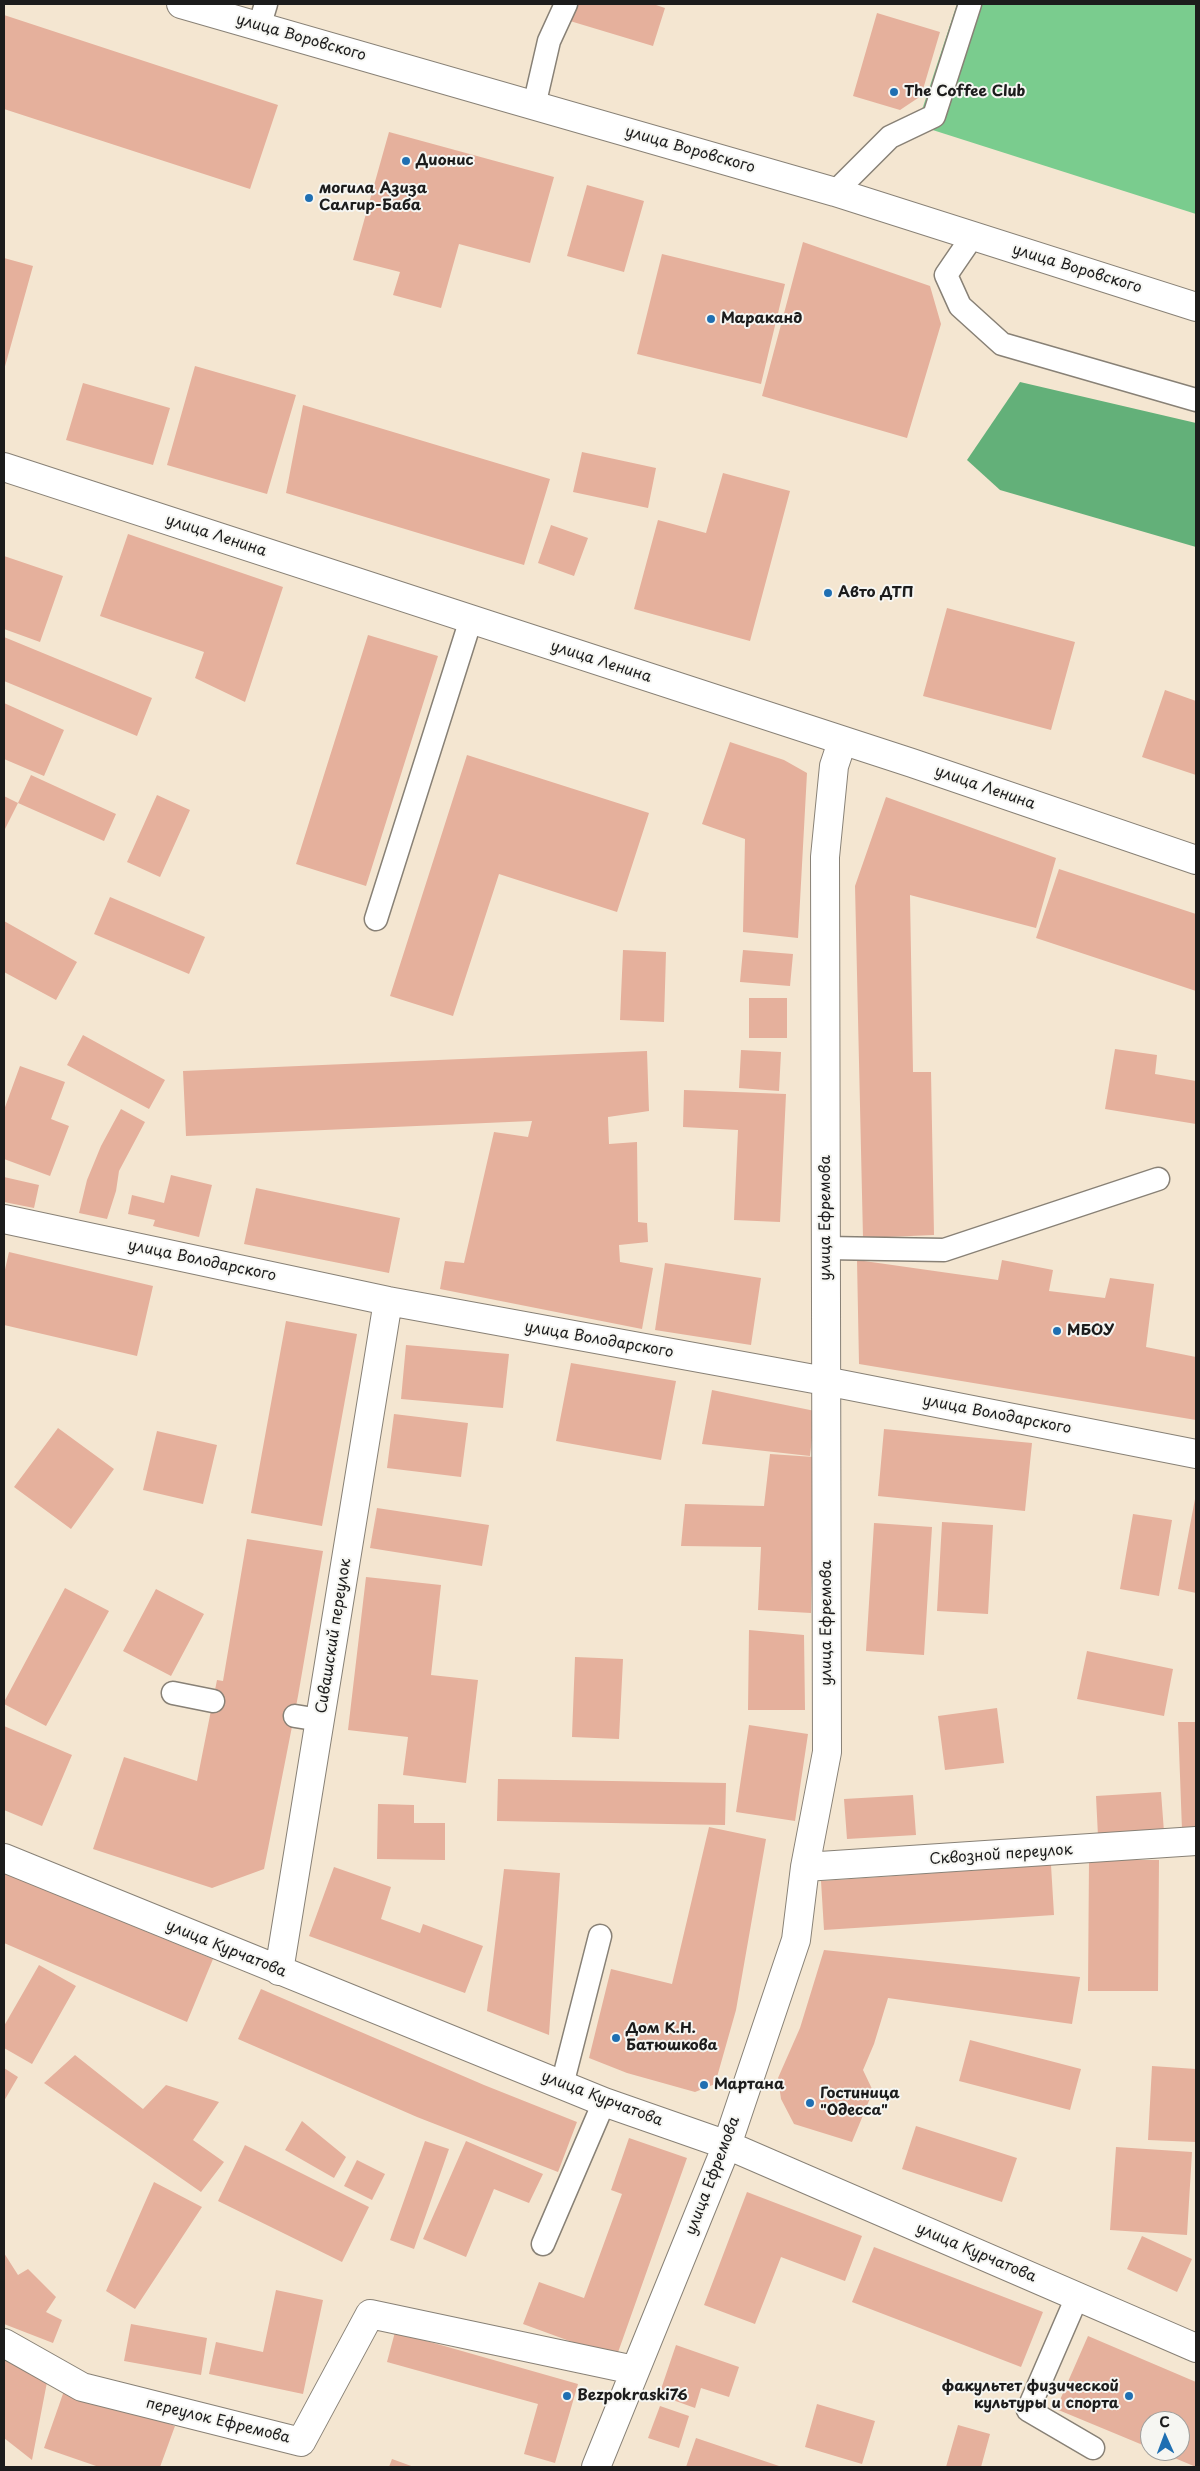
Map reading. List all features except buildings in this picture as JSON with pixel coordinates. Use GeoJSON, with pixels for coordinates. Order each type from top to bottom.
{"type":"FeatureCollection","features":[{"type":"Feature","properties":{"kind":"street","name":"улица Воровского"},"geometry":{"type":"LineString","coordinates":[[181,4],[263,15],[534,106],[835,192],[1196,307]]}},
{"type":"Feature","properties":{"kind":"street","name":"улица Ленина"},"geometry":{"type":"LineString","coordinates":[[4,467],[842,742],[912,763],[1196,860]]}},
{"type":"Feature","properties":{"kind":"street","name":"улица Ефремова"},"geometry":{"type":"LineString","coordinates":[[596,2467],[727,2145],[796,1940],[805,1867],[828,1752],[825,1381],[826,857],[834,766],[842,742]]}},
{"type":"Feature","properties":{"kind":"street","name":"улица Володарского"},"geometry":{"type":"LineString","coordinates":[[4,1219],[388,1301],[825,1381],[1196,1454]]}},
{"type":"Feature","properties":{"kind":"street","name":"Сивашский переулок"},"geometry":{"type":"LineString","coordinates":[[279,1971],[307,1718],[388,1301]]}},
{"type":"Feature","properties":{"kind":"street","name":"Сквозной переулок"},"geometry":{"type":"LineString","coordinates":[[805,1867],[1196,1841]]}},
{"type":"Feature","properties":{"kind":"street","name":"улица Курчатова"},"geometry":{"type":"LineString","coordinates":[[4,1858],[604,2102],[727,2145],[1196,2348]]}},
{"type":"Feature","properties":{"kind":"street","name":"переулок Ефремова"},"geometry":{"type":"LineString","coordinates":[[4,2343],[82,2387],[301,2442],[370,2314],[634,2370]]}},
{"type":"Feature","properties":{"kind":"lane"},"geometry":{"type":"LineString","coordinates":[[534,106],[549,41],[566,4]]}},
{"type":"Feature","properties":{"kind":"lane"},"geometry":{"type":"LineString","coordinates":[[835,192],[890,137],[934,116],[970,4]]}},
{"type":"Feature","properties":{"kind":"lane"},"geometry":{"type":"LineString","coordinates":[[972,237],[946,275],[960,306],[1002,344],[1196,400]]}},
{"type":"Feature","properties":{"kind":"lane"},"geometry":{"type":"LineString","coordinates":[[376,919],[471,619]]}},
{"type":"Feature","properties":{"kind":"lane"},"geometry":{"type":"LineString","coordinates":[[826,1248],[944,1250],[1158,1179]]}},
{"type":"Feature","properties":{"kind":"lane"},"geometry":{"type":"LineString","coordinates":[[173,1693],[213,1701]]}},
{"type":"Feature","properties":{"kind":"lane"},"geometry":{"type":"LineString","coordinates":[[562,2085],[600,1936]]}},
{"type":"Feature","properties":{"kind":"lane"},"geometry":{"type":"LineString","coordinates":[[543,2244],[604,2102]]}},
{"type":"Feature","properties":{"kind":"lane"},"geometry":{"type":"LineString","coordinates":[[1077,2297],[1028,2410],[1094,2448]]}},
{"type":"Feature","properties":{"kind":"green space"},"geometry":{"type":"Polygon","coordinates":[[[957,4],[1196,4],[1196,214],[917,125],[957,4]]]}},
{"type":"Feature","properties":{"kind":"green space"},"geometry":{"type":"Polygon","coordinates":[[[1020,382],[1196,423],[1196,547],[1000,490],[967,460],[1020,382]]]}},
{"type":"Feature","properties":{"kind":"place","name":"The Coffee Club"},"geometry":{"type":"Point","coordinates":[894,92]}},
{"type":"Feature","properties":{"kind":"place","name":"Дионис"},"geometry":{"type":"Point","coordinates":[406,161]}},
{"type":"Feature","properties":{"kind":"place","name":"могила Азиза Салгир-Баба"},"geometry":{"type":"Point","coordinates":[309,198]}},
{"type":"Feature","properties":{"kind":"place","name":"Мараканд"},"geometry":{"type":"Point","coordinates":[711,319]}},
{"type":"Feature","properties":{"kind":"place","name":"Авто ДТП"},"geometry":{"type":"Point","coordinates":[828,593]}},
{"type":"Feature","properties":{"kind":"place","name":"МБОУ"},"geometry":{"type":"Point","coordinates":[1057,1331]}},
{"type":"Feature","properties":{"kind":"place","name":"Дом К.Н. Батюшкова"},"geometry":{"type":"Point","coordinates":[616,2038]}},
{"type":"Feature","properties":{"kind":"place","name":"Мартана"},"geometry":{"type":"Point","coordinates":[704,2085]}},
{"type":"Feature","properties":{"kind":"place","name":"Гостиница \"Одесса\""},"geometry":{"type":"Point","coordinates":[810,2103]}},
{"type":"Feature","properties":{"kind":"place","name":"Bezpokraski76"},"geometry":{"type":"Point","coordinates":[567,2396]}},
{"type":"Feature","properties":{"kind":"place","name":"факультет физической культуры и спорта"},"geometry":{"type":"Point","coordinates":[1129,2396]}}]}
